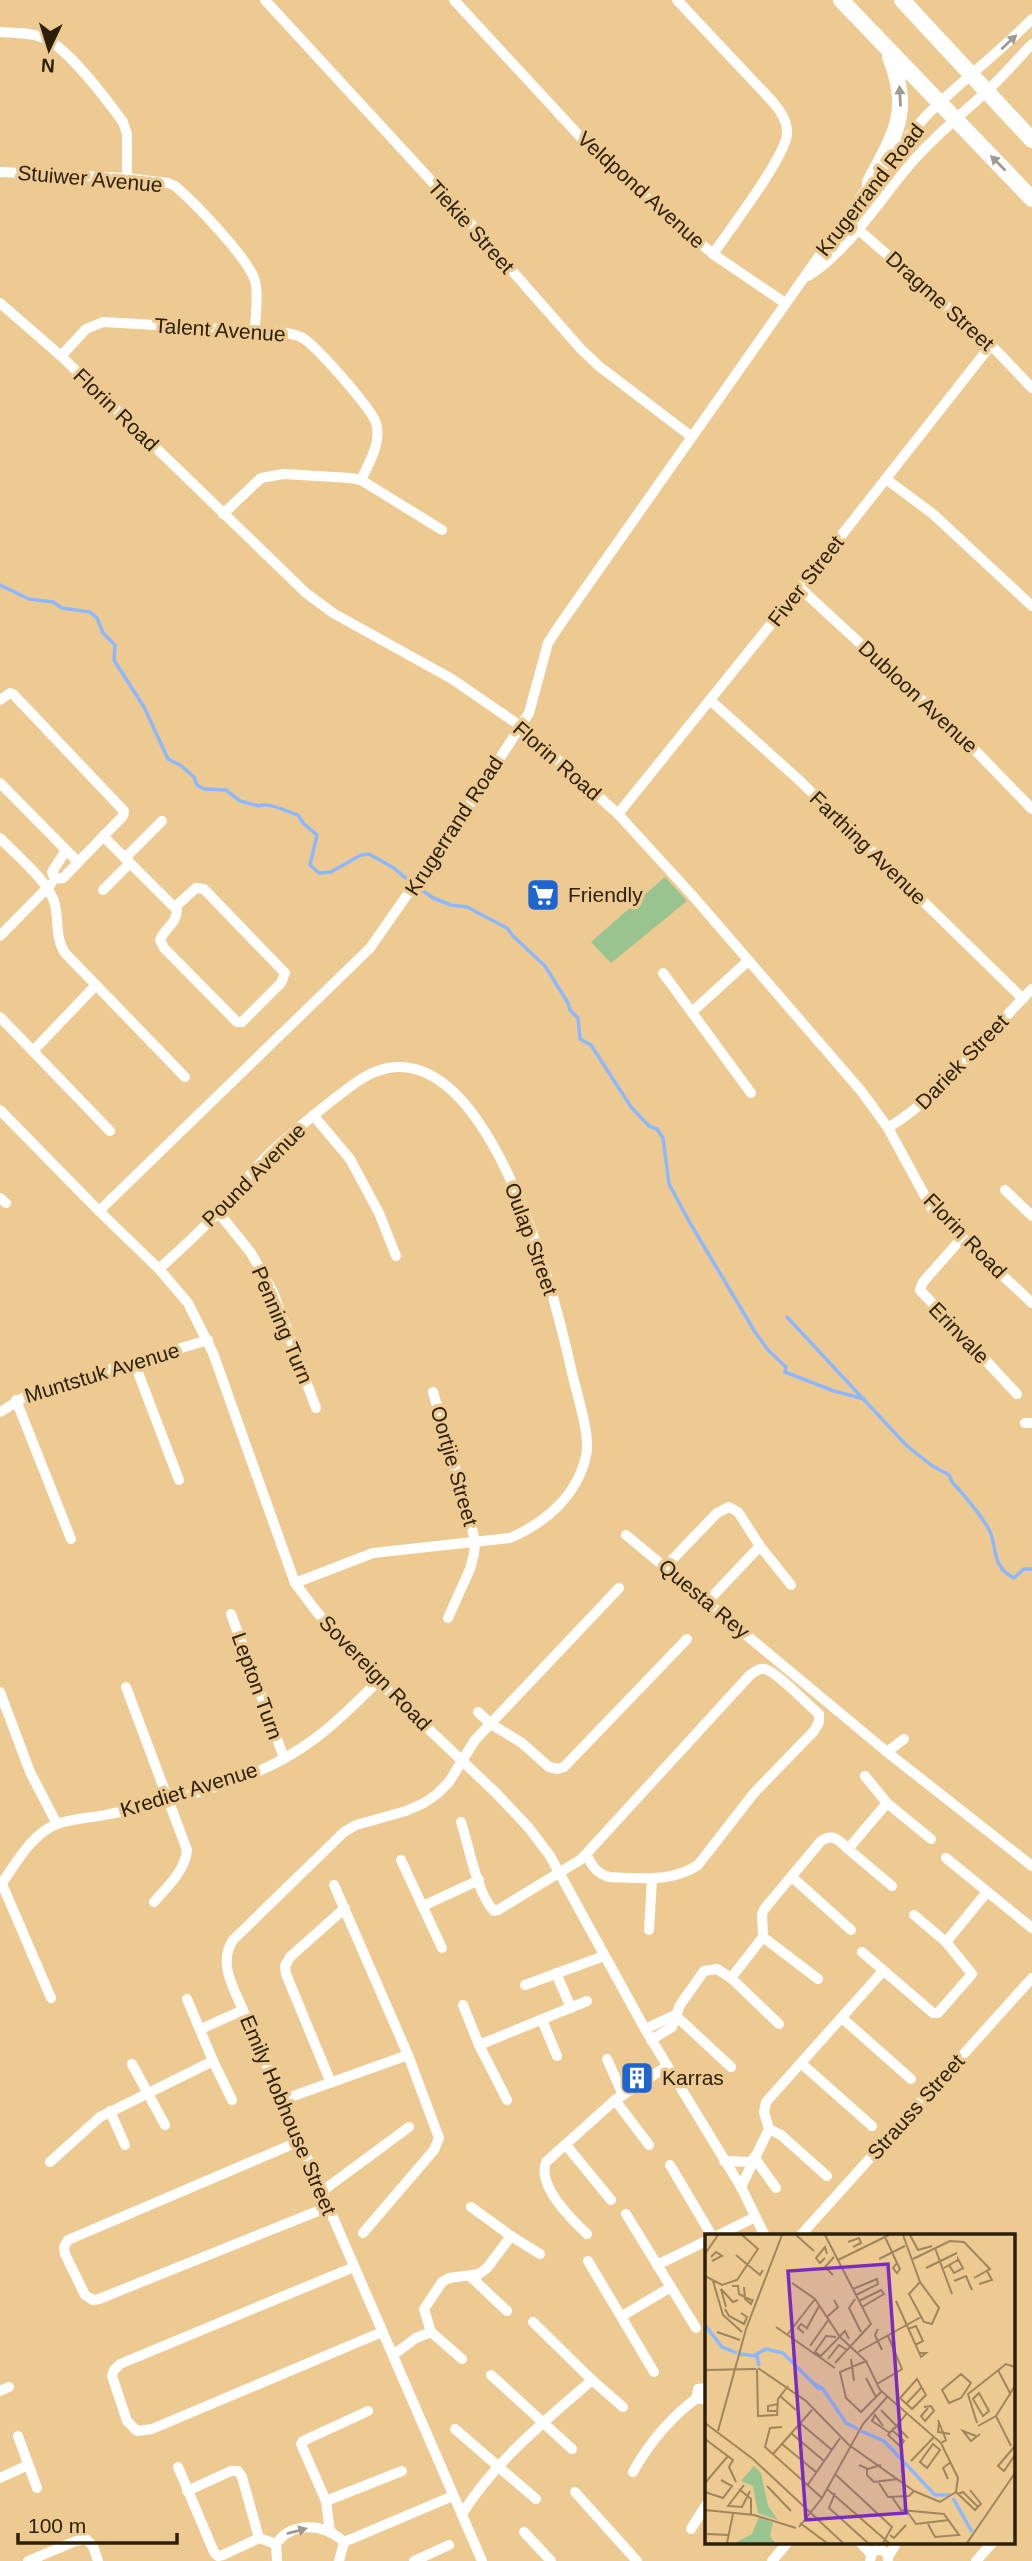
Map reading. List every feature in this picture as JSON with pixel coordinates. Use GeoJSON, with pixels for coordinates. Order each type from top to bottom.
{"type":"FeatureCollection","features":[{"type":"Feature","properties":{"kind":"main road"},"geometry":{"type":"LineString","coordinates":[[841,0],[1032,199]]}},
{"type":"Feature","properties":{"kind":"main road"},"geometry":{"type":"LineString","coordinates":[[902,0],[1032,139]]}},
{"type":"Feature","properties":{"kind":"main road"},"geometry":{"type":"LineString","coordinates":[[870,183],[900,117],[899,78],[888,50]]}},
{"type":"Feature","properties":{"kind":"street","name":"Tiekie Street"},"geometry":{"type":"LineString","coordinates":[[265,0],[471,224],[580,348],[600,367],[692,436]]}},
{"type":"Feature","properties":{"kind":"street","name":"Veldpond Avenue"},"geometry":{"type":"LineString","coordinates":[[454,0],[598,156],[713,254],[785,303]]}},
{"type":"Feature","properties":{"kind":"street"},"geometry":{"type":"LineString","coordinates":[[677,0],[772,101],[780,111],[787,133],[782,153],[713,254]]}},
{"type":"Feature","properties":{"kind":"street","name":"Krugerrand Road"},"geometry":{"type":"LineString","coordinates":[[99,1211],[370,948],[467,809],[529,713],[542,662],[554,634],[845,218],[870,183],[940,104],[1032,19]]}},
{"type":"Feature","properties":{"kind":"street"},"geometry":{"type":"LineString","coordinates":[[0,33],[33,34],[46,38],[71,60],[122,122],[127,134],[127,178]]}},
{"type":"Feature","properties":{"kind":"street","name":"Krugerrand Road"},"geometry":{"type":"LineString","coordinates":[[803,279],[827,262],[859,228],[914,160],[987,92],[1032,44]]}},
{"type":"Feature","properties":{"kind":"street","name":"Stuiwer Avenue"},"geometry":{"type":"LineString","coordinates":[[0,172],[127,178],[175,186],[248,267],[256,284],[255,330]]}},
{"type":"Feature","properties":{"kind":"street","name":"Dragme Street"},"geometry":{"type":"LineString","coordinates":[[845,218],[991,345],[1032,388]]}},
{"type":"Feature","properties":{"kind":"street","name":"Florin Road"},"geometry":{"type":"LineString","coordinates":[[0,303],[61,355],[306,593],[333,613],[452,679],[520,725],[618,814],[822,1045],[888,1128],[932,1209],[1032,1303]]}},
{"type":"Feature","properties":{"kind":"street","name":"Talent Avenue"},"geometry":{"type":"LineString","coordinates":[[61,355],[86,329],[103,322],[292,334],[310,343],[376,421],[376,446],[361,480]]}},
{"type":"Feature","properties":{"kind":"street","name":"Fiver Street"},"geometry":{"type":"LineString","coordinates":[[618,814],[800,589],[991,345]]}},
{"type":"Feature","properties":{"kind":"street"},"geometry":{"type":"LineString","coordinates":[[223,514],[261,478],[283,474],[361,480],[442,530]]}},
{"type":"Feature","properties":{"kind":"street"},"geometry":{"type":"LineString","coordinates":[[886,479],[933,514],[1032,606]]}},
{"type":"Feature","properties":{"kind":"street","name":"Dubloon Avenue"},"geometry":{"type":"LineString","coordinates":[[800,589],[968,743],[1032,809]]}},
{"type":"Feature","properties":{"kind":"street"},"geometry":{"type":"LineString","coordinates":[[0,699],[13,694],[122,807],[123,816],[63,878],[51,883],[0,936]]}},
{"type":"Feature","properties":{"kind":"street","name":"Farthing Avenue"},"geometry":{"type":"LineString","coordinates":[[710,700],[799,780],[1023,999]]}},
{"type":"Feature","properties":{"kind":"street"},"geometry":{"type":"LineString","coordinates":[[0,783],[78,862]]}},
{"type":"Feature","properties":{"kind":"street"},"geometry":{"type":"LineString","coordinates":[[103,890],[162,821]]}},
{"type":"Feature","properties":{"kind":"street"},"geometry":{"type":"LineString","coordinates":[[103,835],[175,907],[177,915],[160,940],[164,948],[237,1022],[242,1023],[281,983],[285,973],[204,889],[195,888],[175,907]]}},
{"type":"Feature","properties":{"kind":"street"},"geometry":{"type":"LineString","coordinates":[[0,838],[51,883]]}},
{"type":"Feature","properties":{"kind":"street"},"geometry":{"type":"LineString","coordinates":[[66,850],[52,872],[51,883],[60,946],[185,1077]]}},
{"type":"Feature","properties":{"kind":"street"},"geometry":{"type":"LineString","coordinates":[[692,1012],[748,961]]}},
{"type":"Feature","properties":{"kind":"street"},"geometry":{"type":"LineString","coordinates":[[663,973],[751,1093]]}},
{"type":"Feature","properties":{"kind":"street"},"geometry":{"type":"LineString","coordinates":[[33,1051],[96,985]]}},
{"type":"Feature","properties":{"kind":"street","name":"Dariek Street"},"geometry":{"type":"LineString","coordinates":[[888,1128],[935,1095],[1032,989]]}},
{"type":"Feature","properties":{"kind":"street"},"geometry":{"type":"LineString","coordinates":[[0,1017],[110,1131]]}},
{"type":"Feature","properties":{"kind":"street","name":"Pound Avenue"},"geometry":{"type":"LineString","coordinates":[[159,1269],[218,1212],[266,1157],[313,1115],[363,1077],[389,1067]]}},
{"type":"Feature","properties":{"kind":"street","name":"Oulap Street"},"geometry":{"type":"LineString","coordinates":[[389,1067],[417,1070],[438,1078],[467,1108],[496,1148],[531,1226],[560,1319],[585,1433],[587,1453],[582,1469],[569,1494],[550,1515],[510,1538],[475,1542]]}},
{"type":"Feature","properties":{"kind":"street","name":"Sovereign Road"},"geometry":{"type":"LineString","coordinates":[[0,1111],[159,1269],[188,1303],[208,1340],[295,1583],[378,1681],[529,1828],[550,1856],[666,2067],[741,2188],[764,2234]]}},
{"type":"Feature","properties":{"kind":"street"},"geometry":{"type":"LineString","coordinates":[[313,1115],[350,1159],[379,1213],[396,1256]]}},
{"type":"Feature","properties":{"kind":"street"},"geometry":{"type":"LineString","coordinates":[[1005,1190],[1032,1216]]}},
{"type":"Feature","properties":{"kind":"street","name":"Penning Turn"},"geometry":{"type":"LineString","coordinates":[[218,1212],[251,1253],[268,1282],[316,1408]]}},
{"type":"Feature","properties":{"kind":"street","name":"Erinvale"},"geometry":{"type":"LineString","coordinates":[[962,1238],[923,1282],[920,1290],[1017,1394]]}},
{"type":"Feature","properties":{"kind":"street","name":"Muntstuk Avenue"},"geometry":{"type":"LineString","coordinates":[[0,1412],[31,1393],[208,1340]]}},
{"type":"Feature","properties":{"kind":"street"},"geometry":{"type":"LineString","coordinates":[[134,1362],[179,1480]]}},
{"type":"Feature","properties":{"kind":"street","name":"Oortjie Street"},"geometry":{"type":"LineString","coordinates":[[433,1392],[475,1542],[470,1569],[448,1618]]}},
{"type":"Feature","properties":{"kind":"street"},"geometry":{"type":"LineString","coordinates":[[16,1400],[71,1539]]}},
{"type":"Feature","properties":{"kind":"street"},"geometry":{"type":"LineString","coordinates":[[665,1567],[717,1513],[729,1507],[738,1512],[790,1585]]}},
{"type":"Feature","properties":{"kind":"street","name":"Questa Rey"},"geometry":{"type":"LineString","coordinates":[[626,1535],[887,1752]]}},
{"type":"Feature","properties":{"kind":"street"},"geometry":{"type":"LineString","coordinates":[[295,1583],[373,1553],[475,1542]]}},
{"type":"Feature","properties":{"kind":"street"},"geometry":{"type":"LineString","coordinates":[[707,1602],[760,1546]]}},
{"type":"Feature","properties":{"kind":"street","name":"Emily Hobhouse Street"},"geometry":{"type":"LineString","coordinates":[[482,2561],[228,1975],[225,1959],[227,1948],[233,1940],[344,1832],[356,1825],[424,1803],[449,1782],[475,1741],[619,1588]]}},
{"type":"Feature","properties":{"kind":"street","name":"Lepton Turn"},"geometry":{"type":"LineString","coordinates":[[231,1615],[284,1758]]}},
{"type":"Feature","properties":{"kind":"street"},"geometry":{"type":"LineString","coordinates":[[478,1712],[491,1724],[522,1742],[550,1767],[564,1767],[687,1639]]}},
{"type":"Feature","properties":{"kind":"street"},"geometry":{"type":"LineString","coordinates":[[461,1822],[479,1880],[490,1906],[494,1911],[498,1910],[560,1874],[586,1854],[757,1670],[766,1670],[819,1714],[820,1722],[754,1793],[698,1865],[686,1873],[670,1878],[601,1874],[594,1869],[586,1854]]}},
{"type":"Feature","properties":{"kind":"street","name":"Krediet Avenue"},"geometry":{"type":"LineString","coordinates":[[1,1885],[8,1871],[23,1853],[57,1824],[168,1801],[240,1779],[317,1739],[378,1681]]}},
{"type":"Feature","properties":{"kind":"street"},"geometry":{"type":"LineString","coordinates":[[126,1687],[187,1850],[186,1860],[154,1902]]}},
{"type":"Feature","properties":{"kind":"street"},"geometry":{"type":"LineString","coordinates":[[0,1692],[30,1772],[57,1824]]}},
{"type":"Feature","properties":{"kind":"street"},"geometry":{"type":"LineString","coordinates":[[904,1739],[887,1752],[1032,1867]]}},
{"type":"Feature","properties":{"kind":"street"},"geometry":{"type":"LineString","coordinates":[[865,1776],[887,1803],[931,1839]]}},
{"type":"Feature","properties":{"kind":"street"},"geometry":{"type":"LineString","coordinates":[[848,1849],[887,1803]]}},
{"type":"Feature","properties":{"kind":"street"},"geometry":{"type":"LineString","coordinates":[[730,1978],[763,1937],[762,1914],[821,1841],[828,1837],[839,1840],[892,1886]]}},
{"type":"Feature","properties":{"kind":"street"},"geometry":{"type":"LineString","coordinates":[[946,1858],[1032,1928]]}},
{"type":"Feature","properties":{"kind":"street"},"geometry":{"type":"LineString","coordinates":[[401,1860],[442,1948]]}},
{"type":"Feature","properties":{"kind":"street"},"geometry":{"type":"LineString","coordinates":[[792,1877],[850,1930]]}},
{"type":"Feature","properties":{"kind":"street"},"geometry":{"type":"LineString","coordinates":[[649,1930],[652,1878]]}},
{"type":"Feature","properties":{"kind":"street"},"geometry":{"type":"LineString","coordinates":[[423,1906],[479,1880]]}},
{"type":"Feature","properties":{"kind":"street"},"geometry":{"type":"LineString","coordinates":[[1,1885],[51,1998]]}},
{"type":"Feature","properties":{"kind":"street"},"geometry":{"type":"LineString","coordinates":[[334,1885],[408,2054],[439,2138],[438,2144],[363,2233]]}},
{"type":"Feature","properties":{"kind":"street"},"geometry":{"type":"LineString","coordinates":[[946,1942],[987,1892]]}},
{"type":"Feature","properties":{"kind":"street"},"geometry":{"type":"LineString","coordinates":[[331,2083],[285,1966],[290,1957],[345,1908]]}},
{"type":"Feature","properties":{"kind":"street"},"geometry":{"type":"LineString","coordinates":[[862,1952],[933,2012],[938,2013],[972,1974],[946,1942],[914,1915]]}},
{"type":"Feature","properties":{"kind":"street"},"geometry":{"type":"LineString","coordinates":[[763,1937],[818,1979]]}},
{"type":"Feature","properties":{"kind":"street"},"geometry":{"type":"LineString","coordinates":[[525,1985],[604,1956]]}},
{"type":"Feature","properties":{"kind":"street"},"geometry":{"type":"LineString","coordinates":[[651,2040],[672,2027],[675,2015],[704,1972],[717,1969],[779,2024]]}},
{"type":"Feature","properties":{"kind":"street"},"geometry":{"type":"LineString","coordinates":[[741,2188],[769,2129],[764,2112],[766,2102],[883,1971]]}},
{"type":"Feature","properties":{"kind":"street"},"geometry":{"type":"LineString","coordinates":[[556,1973],[571,2008]]}},
{"type":"Feature","properties":{"kind":"street","name":"Strauss Street"},"geometry":{"type":"LineString","coordinates":[[801,2234],[1032,1978]]}},
{"type":"Feature","properties":{"kind":"street"},"geometry":{"type":"LineString","coordinates":[[187,1999],[232,2100]]}},
{"type":"Feature","properties":{"kind":"street"},"geometry":{"type":"LineString","coordinates":[[479,2045],[587,2001]]}},
{"type":"Feature","properties":{"kind":"street"},"geometry":{"type":"LineString","coordinates":[[463,2005],[479,2045],[507,2101]]}},
{"type":"Feature","properties":{"kind":"street"},"geometry":{"type":"LineString","coordinates":[[201,2029],[243,2010]]}},
{"type":"Feature","properties":{"kind":"street"},"geometry":{"type":"LineString","coordinates":[[645,2029],[675,2015]]}},
{"type":"Feature","properties":{"kind":"street"},"geometry":{"type":"LineString","coordinates":[[675,2015],[731,2067]]}},
{"type":"Feature","properties":{"kind":"street"},"geometry":{"type":"LineString","coordinates":[[842,2018],[911,2079]]}},
{"type":"Feature","properties":{"kind":"street"},"geometry":{"type":"LineString","coordinates":[[542,2020],[557,2056]]}},
{"type":"Feature","properties":{"kind":"street"},"geometry":{"type":"LineString","coordinates":[[282,2100],[408,2054]]}},
{"type":"Feature","properties":{"kind":"street"},"geometry":{"type":"LineString","coordinates":[[607,2059],[619,2097],[649,2145]]}},
{"type":"Feature","properties":{"kind":"street"},"geometry":{"type":"LineString","coordinates":[[50,2162],[90,2124],[110,2111],[213,2061]]}},
{"type":"Feature","properties":{"kind":"street"},"geometry":{"type":"LineString","coordinates":[[132,2064],[165,2126]]}},
{"type":"Feature","properties":{"kind":"street"},"geometry":{"type":"LineString","coordinates":[[802,2064],[872,2126]]}},
{"type":"Feature","properties":{"kind":"street"},"geometry":{"type":"LineString","coordinates":[[587,2234],[558,2203],[544,2176],[546,2162],[619,2097],[666,2067]]}},
{"type":"Feature","properties":{"kind":"street"},"geometry":{"type":"LineString","coordinates":[[110,2111],[125,2145]]}},
{"type":"Feature","properties":{"kind":"street"},"geometry":{"type":"LineString","coordinates":[[321,2192],[409,2127]]}},
{"type":"Feature","properties":{"kind":"street"},"geometry":{"type":"LineString","coordinates":[[769,2129],[781,2135],[827,2176]]}},
{"type":"Feature","properties":{"kind":"street"},"geometry":{"type":"LineString","coordinates":[[300,2141],[68,2240],[64,2247],[65,2254],[85,2295],[93,2300],[99,2299],[328,2207]]}},
{"type":"Feature","properties":{"kind":"street"},"geometry":{"type":"LineString","coordinates":[[566,2145],[611,2200]]}},
{"type":"Feature","properties":{"kind":"street"},"geometry":{"type":"LineString","coordinates":[[724,2161],[753,2159]]}},
{"type":"Feature","properties":{"kind":"street"},"geometry":{"type":"LineString","coordinates":[[753,2159],[776,2188]]}},
{"type":"Feature","properties":{"kind":"street"},"geometry":{"type":"LineString","coordinates":[[670,2165],[711,2234]]}},
{"type":"Feature","properties":{"kind":"street"},"geometry":{"type":"LineString","coordinates":[[471,2207],[540,2254]]}},
{"type":"Feature","properties":{"kind":"street"},"geometry":{"type":"LineString","coordinates":[[626,2214],[696,2328]]}},
{"type":"Feature","properties":{"kind":"street"},"geometry":{"type":"LineString","coordinates":[[720,2234],[755,2217]]}},
{"type":"Feature","properties":{"kind":"street"},"geometry":{"type":"LineString","coordinates":[[462,2359],[431,2332],[424,2314],[425,2305],[442,2282],[449,2278],[470,2276],[487,2268],[511,2236]]}},
{"type":"Feature","properties":{"kind":"street"},"geometry":{"type":"LineString","coordinates":[[657,2264],[705,2241]]}},
{"type":"Feature","properties":{"kind":"street"},"geometry":{"type":"LineString","coordinates":[[588,2261],[654,2372]]}},
{"type":"Feature","properties":{"kind":"street"},"geometry":{"type":"LineString","coordinates":[[354,2267],[120,2364],[112,2376],[127,2421],[136,2431],[152,2429],[382,2332]]}},
{"type":"Feature","properties":{"kind":"street"},"geometry":{"type":"LineString","coordinates":[[470,2276],[507,2311]]}},
{"type":"Feature","properties":{"kind":"street"},"geometry":{"type":"LineString","coordinates":[[622,2316],[671,2287]]}},
{"type":"Feature","properties":{"kind":"street"},"geometry":{"type":"LineString","coordinates":[[533,2322],[592,2380],[623,2406]]}},
{"type":"Feature","properties":{"kind":"street"},"geometry":{"type":"LineString","coordinates":[[393,2355],[416,2337],[431,2332]]}},
{"type":"Feature","properties":{"kind":"street"},"geometry":{"type":"LineString","coordinates":[[491,2375],[572,2449]]}},
{"type":"Feature","properties":{"kind":"street"},"geometry":{"type":"LineString","coordinates":[[462,2514],[476,2492],[541,2422],[592,2380]]}},
{"type":"Feature","properties":{"kind":"street"},"geometry":{"type":"LineString","coordinates":[[633,2472],[657,2434],[677,2413],[702,2398]]}},
{"type":"Feature","properties":{"kind":"street"},"geometry":{"type":"LineString","coordinates":[[330,2532],[326,2501],[302,2447],[303,2441],[368,2412]]}},
{"type":"Feature","properties":{"kind":"street"},"geometry":{"type":"LineString","coordinates":[[455,2429],[536,2499]]}},
{"type":"Feature","properties":{"kind":"street"},"geometry":{"type":"LineString","coordinates":[[18,2436],[37,2488]]}},
{"type":"Feature","properties":{"kind":"street"},"geometry":{"type":"LineString","coordinates":[[0,2478],[29,2465]]}},
{"type":"Feature","properties":{"kind":"street"},"geometry":{"type":"LineString","coordinates":[[178,2467],[218,2556],[259,2538],[276,2544]]}},
{"type":"Feature","properties":{"kind":"street"},"geometry":{"type":"LineString","coordinates":[[187,2491],[231,2471],[238,2471],[259,2538]]}},
{"type":"Feature","properties":{"kind":"street"},"geometry":{"type":"LineString","coordinates":[[326,2501],[402,2471]]}},
{"type":"Feature","properties":{"kind":"street"},"geometry":{"type":"LineString","coordinates":[[575,2493],[637,2561]]}},
{"type":"Feature","properties":{"kind":"street"},"geometry":{"type":"LineString","coordinates":[[344,2542],[453,2496]]}},
{"type":"Feature","properties":{"kind":"street"},"geometry":{"type":"LineString","coordinates":[[691,2529],[705,2507]]}},
{"type":"Feature","properties":{"kind":"street"},"geometry":{"type":"LineString","coordinates":[[277,2561],[276,2544],[282,2536],[303,2527],[330,2532],[344,2542]]}},
{"type":"Feature","properties":{"kind":"street"},"geometry":{"type":"LineString","coordinates":[[524,2532],[551,2561]]}},
{"type":"Feature","properties":{"kind":"street"},"geometry":{"type":"LineString","coordinates":[[29,2561],[86,2539],[93,2546],[99,2561]]}},
{"type":"Feature","properties":{"kind":"street"},"geometry":{"type":"LineString","coordinates":[[344,2542],[340,2558],[353,2561]]}},
{"type":"Feature","properties":{"kind":"street"},"geometry":{"type":"LineString","coordinates":[[772,2561],[786,2544]]}},
{"type":"Feature","properties":{"kind":"street"},"geometry":{"type":"LineString","coordinates":[[976,2561],[991,2544]]}},
{"type":"Feature","properties":{"kind":"street"},"geometry":{"type":"LineString","coordinates":[[414,2561],[449,2545]]}},
{"type":"Feature","properties":{"kind":"street"},"geometry":{"type":"LineString","coordinates":[[876,2551],[886,2551],[888,2559]]}},
{"type":"Feature","properties":{"kind":"green space"},"geometry":{"type":"Polygon","coordinates":[[[665,877],[687,901],[611,963],[591,942],[665,877]]]}},
{"type":"Feature","properties":{"kind":"waterway"},"geometry":{"type":"LineString","coordinates":[[0,585],[29,599],[90,612],[97,618],[103,633],[115,645],[114,660],[144,707],[168,759],[194,777],[197,785],[204,789],[226,790],[240,801],[273,806],[298,815],[317,835],[310,865],[319,873],[331,872],[361,855],[369,854],[394,868],[408,880]]}},
{"type":"Feature","properties":{"kind":"waterway"},"geometry":{"type":"LineString","coordinates":[[422,890],[451,905],[467,907],[507,928],[545,966],[570,1010],[578,1018],[580,1039],[591,1045],[631,1107],[649,1126],[657,1129],[663,1138],[669,1184],[768,1350],[786,1367],[785,1372],[834,1391],[864,1399]]}},
{"type":"Feature","properties":{"kind":"waterway"},"geometry":{"type":"LineString","coordinates":[[787,1317],[907,1446],[949,1475],[987,1526],[998,1561],[1006,1573],[1014,1578],[1024,1569],[1032,1569]]}},
{"type":"Feature","properties":{"kind":"place","name":"Friendly"},"geometry":{"type":"Point","coordinates":[543,895]}},
{"type":"Feature","properties":{"kind":"place","name":"Karras"},"geometry":{"type":"Point","coordinates":[637,2078]}}]}
